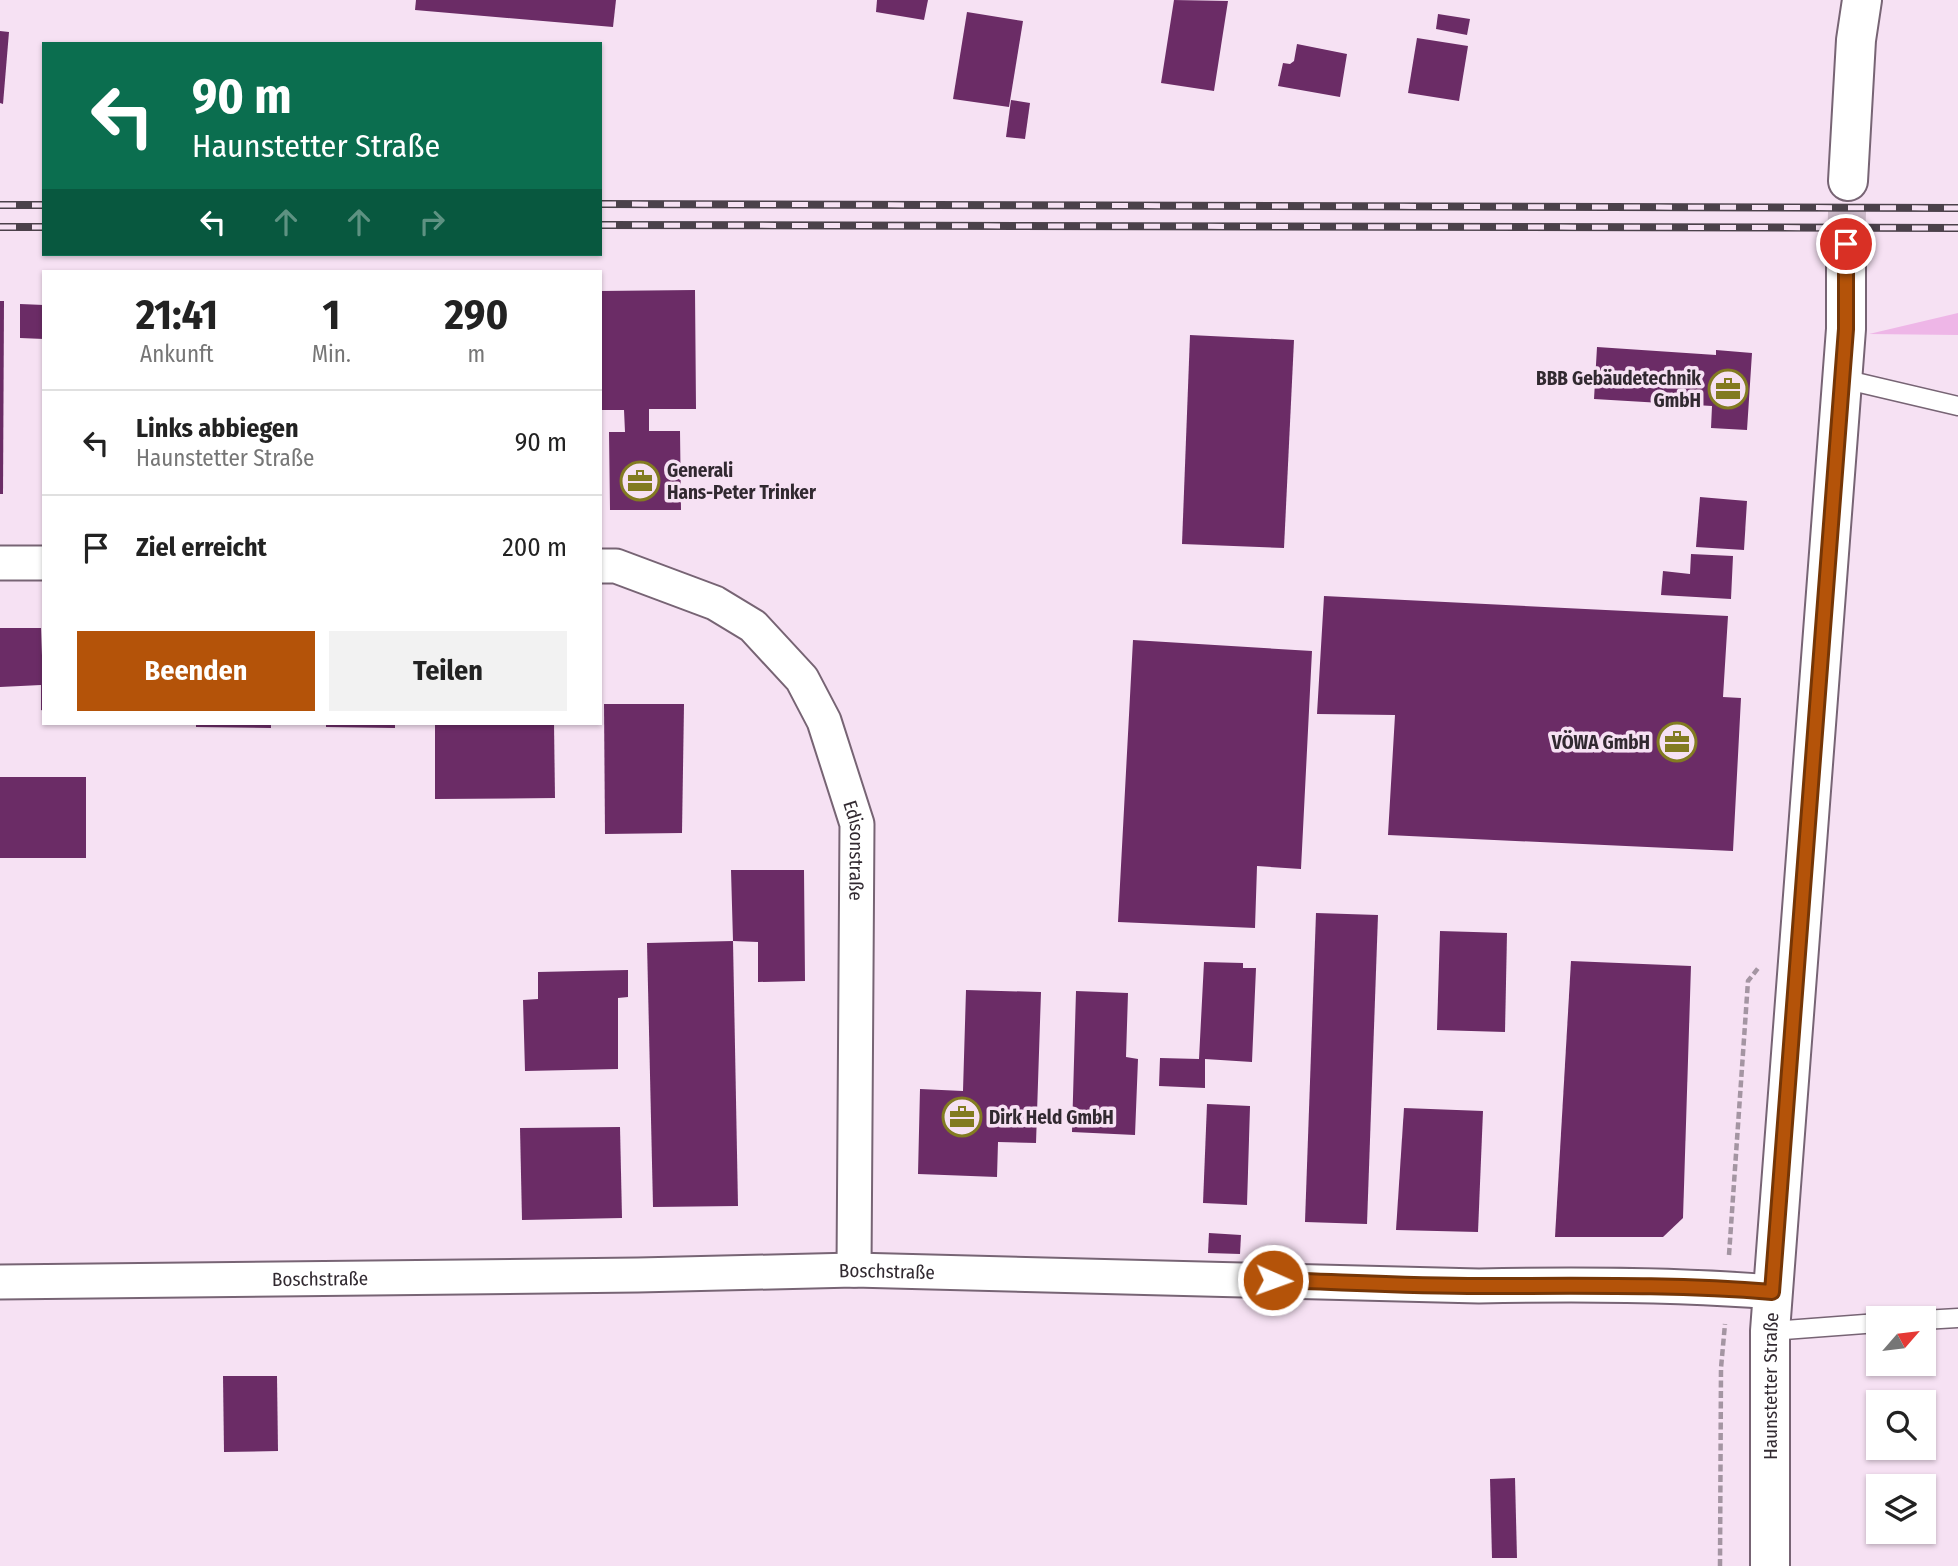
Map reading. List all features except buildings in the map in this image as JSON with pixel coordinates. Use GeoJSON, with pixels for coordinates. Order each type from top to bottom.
{"type":"FeatureCollection","features":[{"type":"Feature","properties":{"kind":"street"},"geometry":{"type":"LineString","coordinates":[[1849,181],[1856,40],[1862,0]]}},
{"type":"Feature","properties":{"kind":"street","name":"Haunstetter Straße"},"geometry":{"type":"LineString","coordinates":[[1770,1566],[1772,1292],[1843,379],[1846,244]]}},
{"type":"Feature","properties":{"kind":"street"},"geometry":{"type":"LineString","coordinates":[[0,563],[42,563]]}},
{"type":"Feature","properties":{"kind":"street","name":"Edisonstraße"},"geometry":{"type":"LineString","coordinates":[[602,566],[616,566],[715,603],[753,626],[802,679],[824,721],[857,824],[854,1270]]}},
{"type":"Feature","properties":{"kind":"street","name":"Boschstraße"},"geometry":{"type":"LineString","coordinates":[[0,1283],[854,1270],[1479,1286],[1727,1288],[1772,1292]]}},
{"type":"Feature","properties":{"kind":"lane"},"geometry":{"type":"LineString","coordinates":[[1843,379],[1958,406]]}},
{"type":"Feature","properties":{"kind":"lane"},"geometry":{"type":"LineString","coordinates":[[1936,1319],[1958,1318]]}},
{"type":"Feature","properties":{"kind":"lane"},"geometry":{"type":"LineString","coordinates":[[1770,1331],[1866,1324]]}},
{"type":"Feature","properties":{"kind":"path"},"geometry":{"type":"LineString","coordinates":[[1720,1566],[1721,1368],[1748,981],[1780,940],[1799,940]]}},
{"type":"Feature","properties":{"kind":"shaded area"},"geometry":{"type":"Polygon","coordinates":[[[1958,313],[1958,335],[1869,334],[1958,313]]]}},
{"type":"Feature","properties":{"kind":"tunnel"},"geometry":{"type":"LineString","coordinates":[[1846,244],[1848,181]]}},
{"type":"Feature","properties":{"kind":"railway"},"geometry":{"type":"LineString","coordinates":[[602,204],[1958,208]]}},
{"type":"Feature","properties":{"kind":"railway"},"geometry":{"type":"LineString","coordinates":[[0,205],[42,205]]}},
{"type":"Feature","properties":{"kind":"railway"},"geometry":{"type":"LineString","coordinates":[[602,225],[1958,228]]}},
{"type":"Feature","properties":{"kind":"railway"},"geometry":{"type":"LineString","coordinates":[[0,227],[42,227]]}},
{"type":"Feature","properties":{"kind":"place","name":"BBB Gebäudetechnik GmbH"},"geometry":{"type":"Point","coordinates":[1728,389]}},
{"type":"Feature","properties":{"kind":"place","name":"Generali Hans-Peter Trinker"},"geometry":{"type":"Point","coordinates":[640,481]}},
{"type":"Feature","properties":{"kind":"place","name":"VÖWA GmbH"},"geometry":{"type":"Point","coordinates":[1677,742]}},
{"type":"Feature","properties":{"kind":"place","name":"Dirk Held GmbH"},"geometry":{"type":"Point","coordinates":[962,1117]}},
{"type":"Feature","properties":{"kind":"route"},"geometry":{"type":"LineString","coordinates":[[1273,1280],[1479,1286],[1727,1288],[1772,1292],[1846,329],[1846,244]]}}]}
